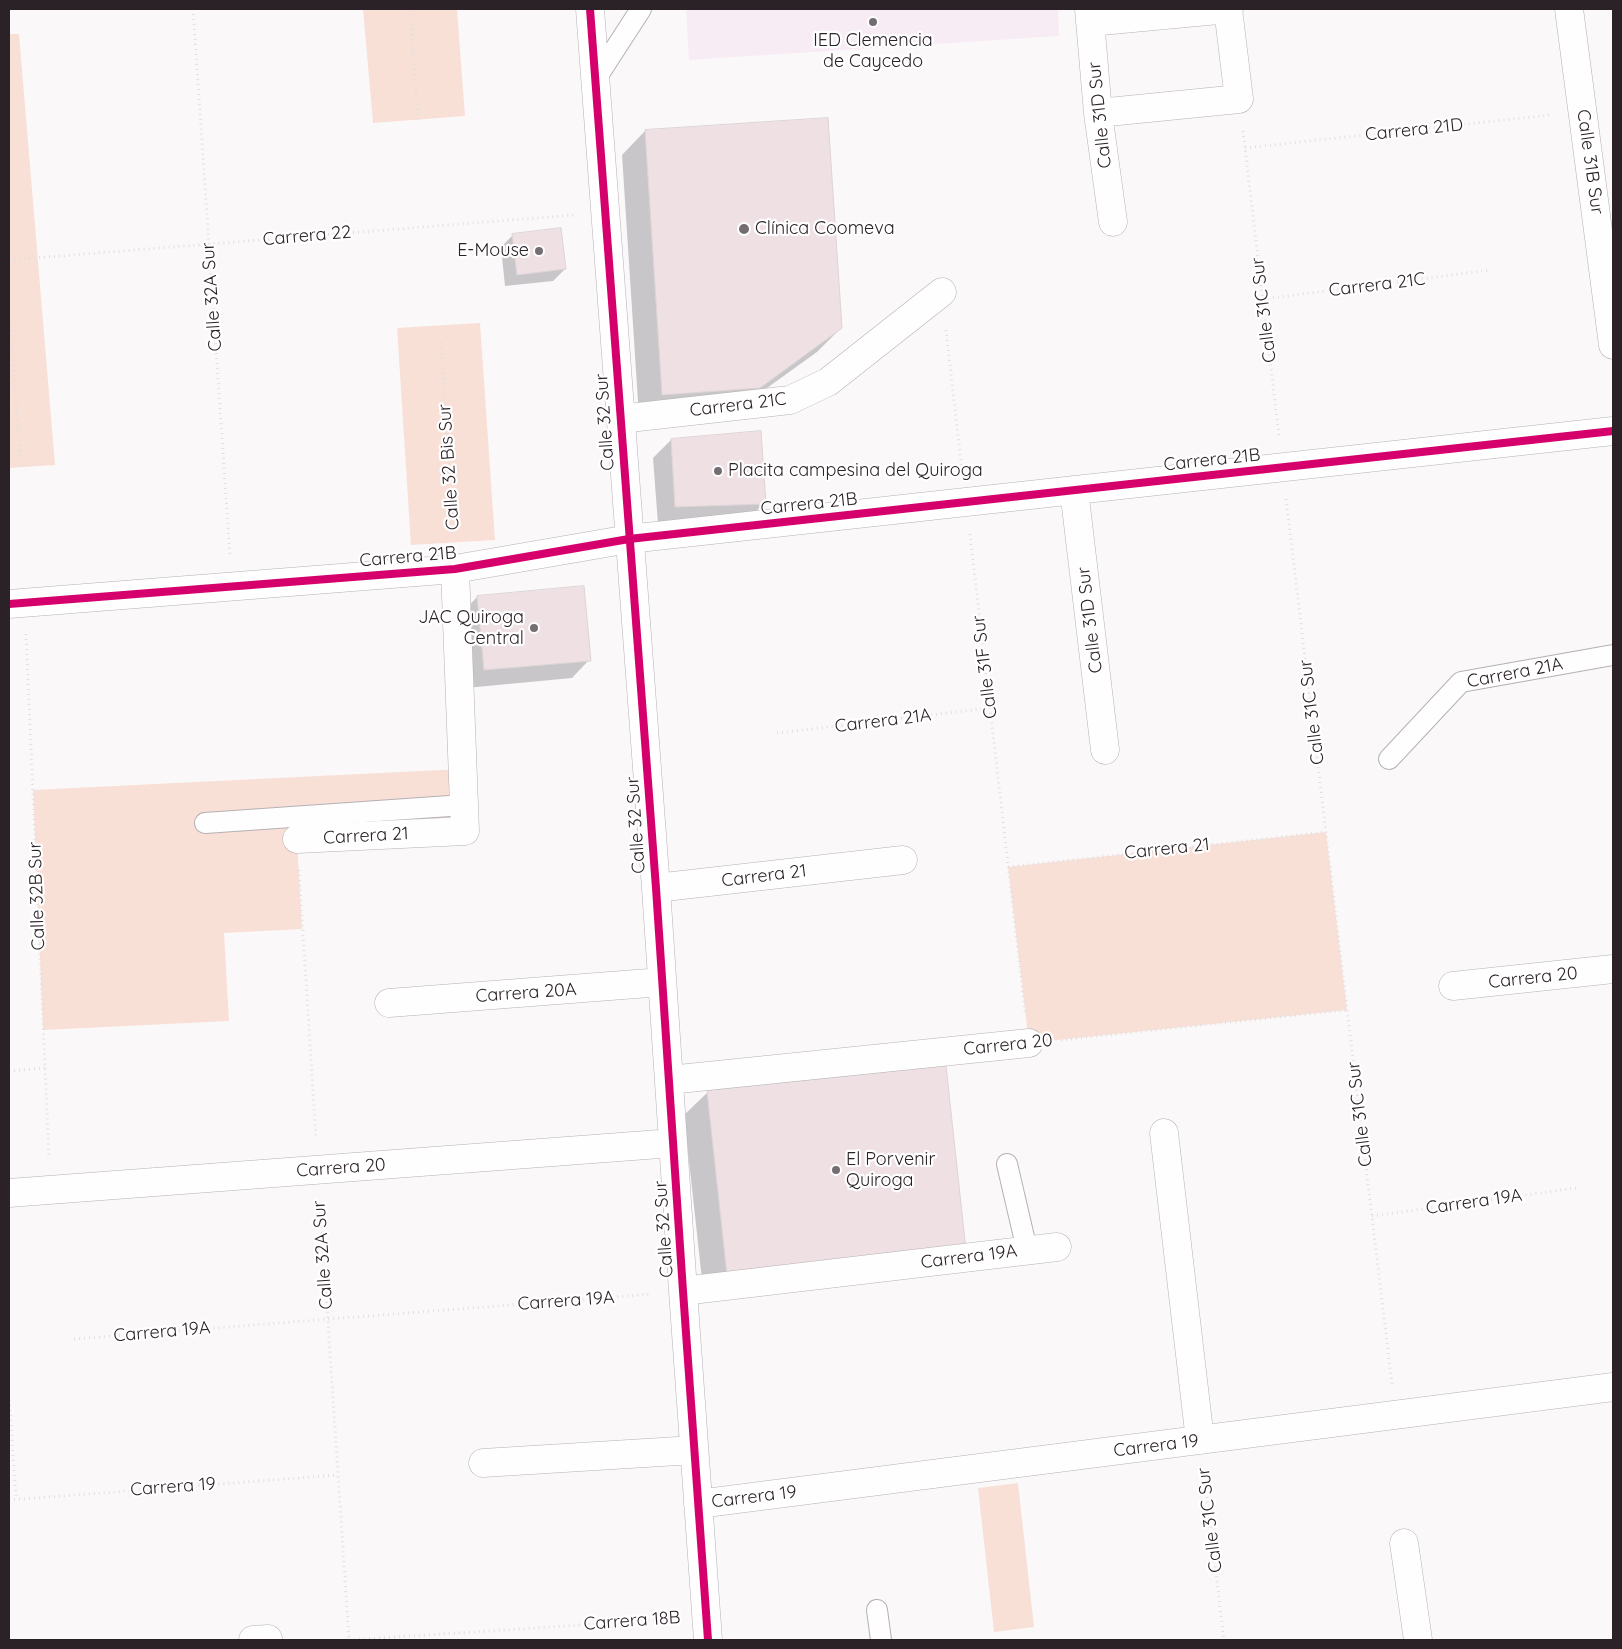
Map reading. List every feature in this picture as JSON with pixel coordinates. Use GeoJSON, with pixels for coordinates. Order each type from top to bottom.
{"type":"FeatureCollection","features":[{"type":"Feature","properties":{"kind":"street","name":"Calle 32 Sur"},"geometry":{"type":"LineString","coordinates":[[590,9],[656,888],[708,1628]]}},
{"type":"Feature","properties":{"kind":"street"},"geometry":{"type":"LineString","coordinates":[[1090,16],[1229,9],[1239,99],[1098,113]]}},
{"type":"Feature","properties":{"kind":"street","name":"Calle 31B Sur"},"geometry":{"type":"LineString","coordinates":[[1576,10],[1583,111],[1613,345]]}},
{"type":"Feature","properties":{"kind":"street","name":"Calle 31D Sur"},"geometry":{"type":"LineString","coordinates":[[1090,16],[1098,113],[1113,222]]}},
{"type":"Feature","properties":{"kind":"street","name":"Carrera 21C"},"geometry":{"type":"LineString","coordinates":[[620,419],[790,400],[828,382],[942,292]]}},
{"type":"Feature","properties":{"kind":"street","name":"Carrera 21B"},"geometry":{"type":"LineString","coordinates":[[16,603],[455,569],[629,539],[1613,431]]}},
{"type":"Feature","properties":{"kind":"street","name":"Calle 31D Sur"},"geometry":{"type":"LineString","coordinates":[[1074,490],[1105,750]]}},
{"type":"Feature","properties":{"kind":"street"},"geometry":{"type":"LineString","coordinates":[[455,569],[464,804]]}},
{"type":"Feature","properties":{"kind":"street","name":"Carrera 21"},"geometry":{"type":"LineString","coordinates":[[297,839],[465,831],[464,804]]}},
{"type":"Feature","properties":{"kind":"street","name":"Carrera 21"},"geometry":{"type":"LineString","coordinates":[[656,888],[903,860]]}},
{"type":"Feature","properties":{"kind":"street","name":"Carrera 20"},"geometry":{"type":"LineString","coordinates":[[1453,986],[1613,969]]}},
{"type":"Feature","properties":{"kind":"street","name":"Carrera 20A"},"geometry":{"type":"LineString","coordinates":[[389,1003],[662,982]]}},
{"type":"Feature","properties":{"kind":"street","name":"Carrera 20"},"geometry":{"type":"LineString","coordinates":[[669,1080],[1029,1043]]}},
{"type":"Feature","properties":{"kind":"street"},"geometry":{"type":"LineString","coordinates":[[1164,1132],[1200,1440]]}},
{"type":"Feature","properties":{"kind":"street","name":"Carrera 20"},"geometry":{"type":"LineString","coordinates":[[9,1193],[673,1143]]}},
{"type":"Feature","properties":{"kind":"street","name":"Carrera 19A"},"geometry":{"type":"LineString","coordinates":[[683,1291],[1057,1247]]}},
{"type":"Feature","properties":{"kind":"street","name":"Carrera 19"},"geometry":{"type":"LineString","coordinates":[[698,1504],[1613,1387]]}},
{"type":"Feature","properties":{"kind":"street"},"geometry":{"type":"LineString","coordinates":[[483,1463],[694,1450]]}},
{"type":"Feature","properties":{"kind":"street"},"geometry":{"type":"LineString","coordinates":[[1404,1543],[1418,1640]]}},
{"type":"Feature","properties":{"kind":"lane"},"geometry":{"type":"LineString","coordinates":[[595,80],[642,9]]}},
{"type":"Feature","properties":{"kind":"lane","name":"Carrera 21A"},"geometry":{"type":"LineString","coordinates":[[1389,759],[1461,682],[1613,655]]}},
{"type":"Feature","properties":{"kind":"lane"},"geometry":{"type":"LineString","coordinates":[[205,823],[464,804]]}},
{"type":"Feature","properties":{"kind":"lane"},"geometry":{"type":"LineString","coordinates":[[1007,1164],[1027,1250]]}},
{"type":"Feature","properties":{"kind":"lane"},"geometry":{"type":"LineString","coordinates":[[877,1610],[881,1640]]}},
{"type":"Feature","properties":{"kind":"path"},"geometry":{"type":"LineString","coordinates":[[410,9],[418,120]]}},
{"type":"Feature","properties":{"kind":"path"},"geometry":{"type":"LineString","coordinates":[[9,310],[21,468]]}},
{"type":"Feature","properties":{"kind":"path"},"geometry":{"type":"LineString","coordinates":[[9,1071],[45,1068]]}},
{"type":"Feature","properties":{"kind":"path"},"geometry":{"type":"LineString","coordinates":[[9,1395],[16,1499]]}},
{"type":"Feature","properties":{"kind":"shaded area"},"geometry":{"type":"Polygon","coordinates":[[[363,9],[457,9],[465,116],[373,123],[363,9]]]}},
{"type":"Feature","properties":{"kind":"shaded area","name":"IED Clemencia de Caycedo"},"geometry":{"type":"Polygon","coordinates":[[[686,9],[1058,9],[1059,36],[689,60],[686,9]]]}},
{"type":"Feature","properties":{"kind":"shaded area"},"geometry":{"type":"Polygon","coordinates":[[[9,34],[19,34],[55,465],[9,468],[9,34]]]}},
{"type":"Feature","properties":{"kind":"shaded area"},"geometry":{"type":"Polygon","coordinates":[[[480,323],[495,540],[411,545],[397,328],[480,323]]]}},
{"type":"Feature","properties":{"kind":"shaded area"},"geometry":{"type":"Polygon","coordinates":[[[462,769],[465,831],[297,839],[302,929],[224,933],[229,1021],[43,1030],[33,790],[462,769]]]}},
{"type":"Feature","properties":{"kind":"shaded area"},"geometry":{"type":"Polygon","coordinates":[[[1326,832],[1347,1010],[1029,1043],[1008,867],[1326,832]]]}},
{"type":"Feature","properties":{"kind":"shaded area"},"geometry":{"type":"Polygon","coordinates":[[[1018,1483],[1034,1627],[994,1632],[978,1488],[1018,1483]]]}},
{"type":"Feature","properties":{"kind":"building","name":"Clínica Coomeva"},"geometry":{"type":"Polygon","coordinates":[[[828,118],[842,328],[760,388],[662,395],[645,130],[828,118]]]}},
{"type":"Feature","properties":{"kind":"building","name":"E-Mouse"},"geometry":{"type":"Polygon","coordinates":[[[561,228],[566,269],[517,275],[512,234],[561,228]]]}},
{"type":"Feature","properties":{"kind":"building","name":"Placita campesina del Quiroga"},"geometry":{"type":"Polygon","coordinates":[[[761,431],[766,504],[675,507],[671,439],[761,431]]]}},
{"type":"Feature","properties":{"kind":"building","name":"JAC Quiroga Central"},"geometry":{"type":"Polygon","coordinates":[[[584,586],[591,661],[484,670],[477,596],[584,586]]]}},
{"type":"Feature","properties":{"kind":"building","name":"El Porvenir Quiroga"},"geometry":{"type":"Polygon","coordinates":[[[946,1066],[966,1250],[727,1275],[707,1091],[946,1066]]]}},
{"type":"Feature","properties":{"kind":"cycle path"},"geometry":{"type":"LineString","coordinates":[[590,9],[656,888],[708,1640]]}},
{"type":"Feature","properties":{"kind":"cycle path"},"geometry":{"type":"LineString","coordinates":[[9,604],[455,569],[629,539],[1613,431]]}},
{"type":"Feature","properties":{"kind":"place","name":"IED Clemencia de Caycedo"},"geometry":{"type":"Point","coordinates":[873,22]}},
{"type":"Feature","properties":{"kind":"place","name":"Clínica Coomeva"},"geometry":{"type":"Point","coordinates":[744,229]}},
{"type":"Feature","properties":{"kind":"place","name":"E-Mouse"},"geometry":{"type":"Point","coordinates":[539,251]}},
{"type":"Feature","properties":{"kind":"place","name":"Placita campesina del Quiroga"},"geometry":{"type":"Point","coordinates":[718,471]}},
{"type":"Feature","properties":{"kind":"place","name":"JAC Quiroga Central"},"geometry":{"type":"Point","coordinates":[534,628]}},
{"type":"Feature","properties":{"kind":"place","name":"El Porvenir Quiroga"},"geometry":{"type":"Point","coordinates":[836,1170]}}]}
